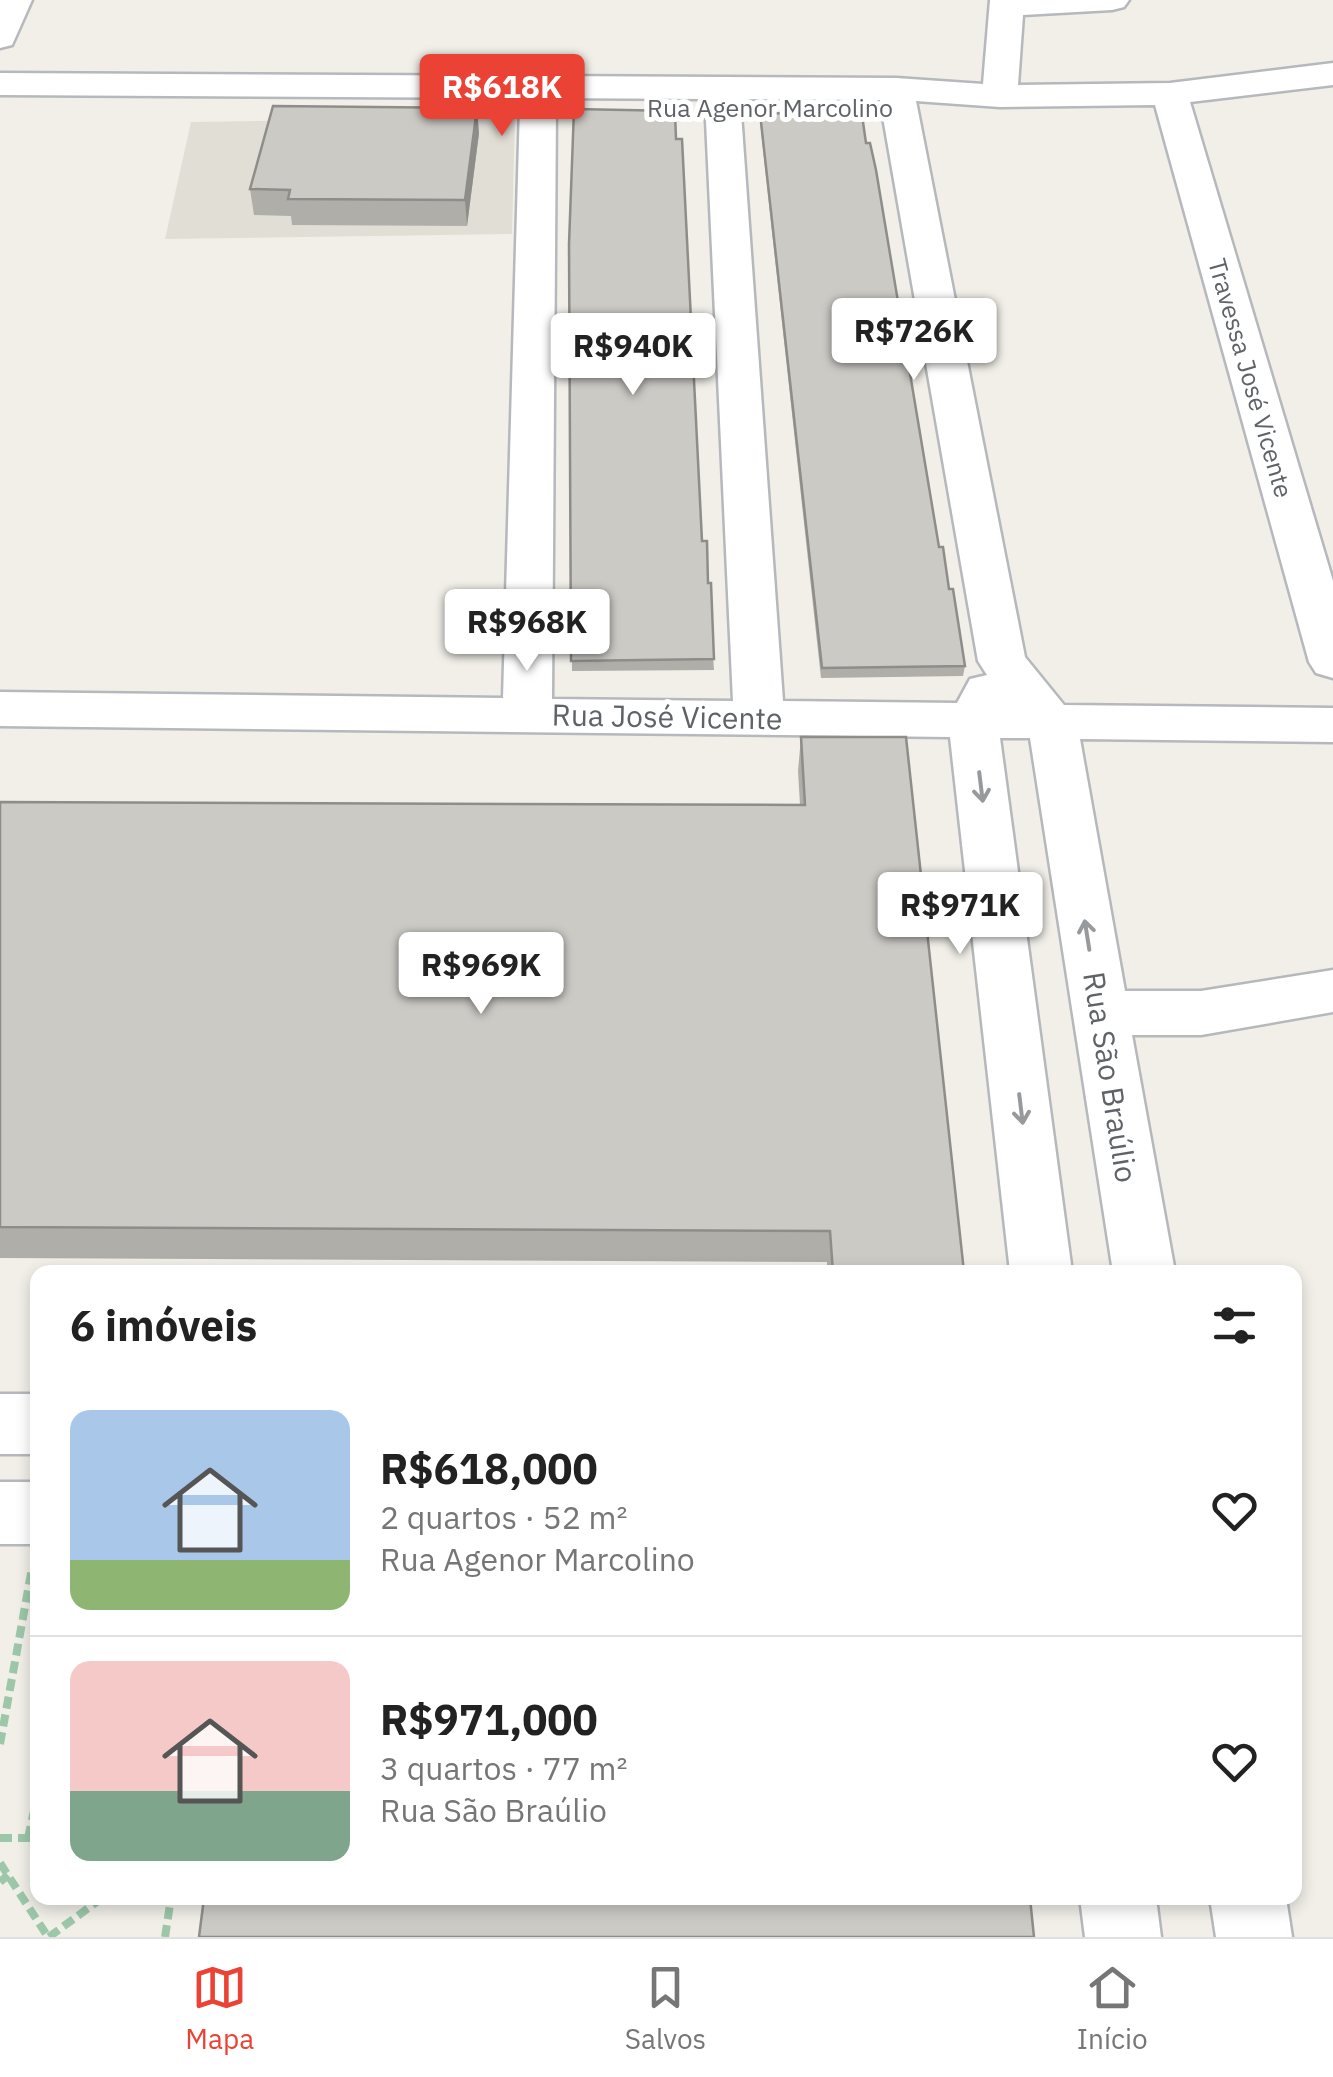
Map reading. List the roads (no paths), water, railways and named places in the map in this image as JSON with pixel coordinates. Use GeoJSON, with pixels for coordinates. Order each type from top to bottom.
{"type":"FeatureCollection","features":[{"type":"Feature","properties":{"kind":"street"},"geometry":{"type":"LineString","coordinates":[[0,38],[15,0]]}},
{"type":"Feature","properties":{"kind":"street"},"geometry":{"type":"LineString","coordinates":[[1000,96],[1007,3],[1112,0]]}},
{"type":"Feature","properties":{"kind":"street","name":"Rua Agenor Marcolino"},"geometry":{"type":"LineString","coordinates":[[0,84],[899,98],[1170,94],[1333,74]]}},
{"type":"Feature","properties":{"kind":"street","name":"Travessa José Vicente"},"geometry":{"type":"LineString","coordinates":[[1170,94],[1333,662]]}},
{"type":"Feature","properties":{"kind":"street"},"geometry":{"type":"LineString","coordinates":[[722,98],[758,718]]}},
{"type":"Feature","properties":{"kind":"street","name":"Rua Agenor Marcolino"},"geometry":{"type":"LineString","coordinates":[[0,104],[538,106],[722,98]]}},
{"type":"Feature","properties":{"kind":"street","name":"Rua São Braúlio"},"geometry":{"type":"LineString","coordinates":[[899,98],[1002,661],[1052,722],[1143,1265]]}},
{"type":"Feature","properties":{"kind":"street"},"geometry":{"type":"LineString","coordinates":[[527,713],[538,106]]}},
{"type":"Feature","properties":{"kind":"street"},"geometry":{"type":"LineString","coordinates":[[1002,661],[973,721],[1040,1265]]}},
{"type":"Feature","properties":{"kind":"street","name":"Rua José Vicente"},"geometry":{"type":"LineString","coordinates":[[0,710],[527,713],[1333,726]]}},
{"type":"Feature","properties":{"kind":"street"},"geometry":{"type":"LineString","coordinates":[[1100,1013],[1200,1013],[1333,992]]}},
{"type":"Feature","properties":{"kind":"street"},"geometry":{"type":"LineString","coordinates":[[0,1424],[30,1424]]}},
{"type":"Feature","properties":{"kind":"street"},"geometry":{"type":"LineString","coordinates":[[0,1514],[30,1513]]}},
{"type":"Feature","properties":{"kind":"street"},"geometry":{"type":"LineString","coordinates":[[1119,1905],[1123,1937]]}},
{"type":"Feature","properties":{"kind":"street"},"geometry":{"type":"LineString","coordinates":[[1249,1905],[1254,1937]]}}]}
